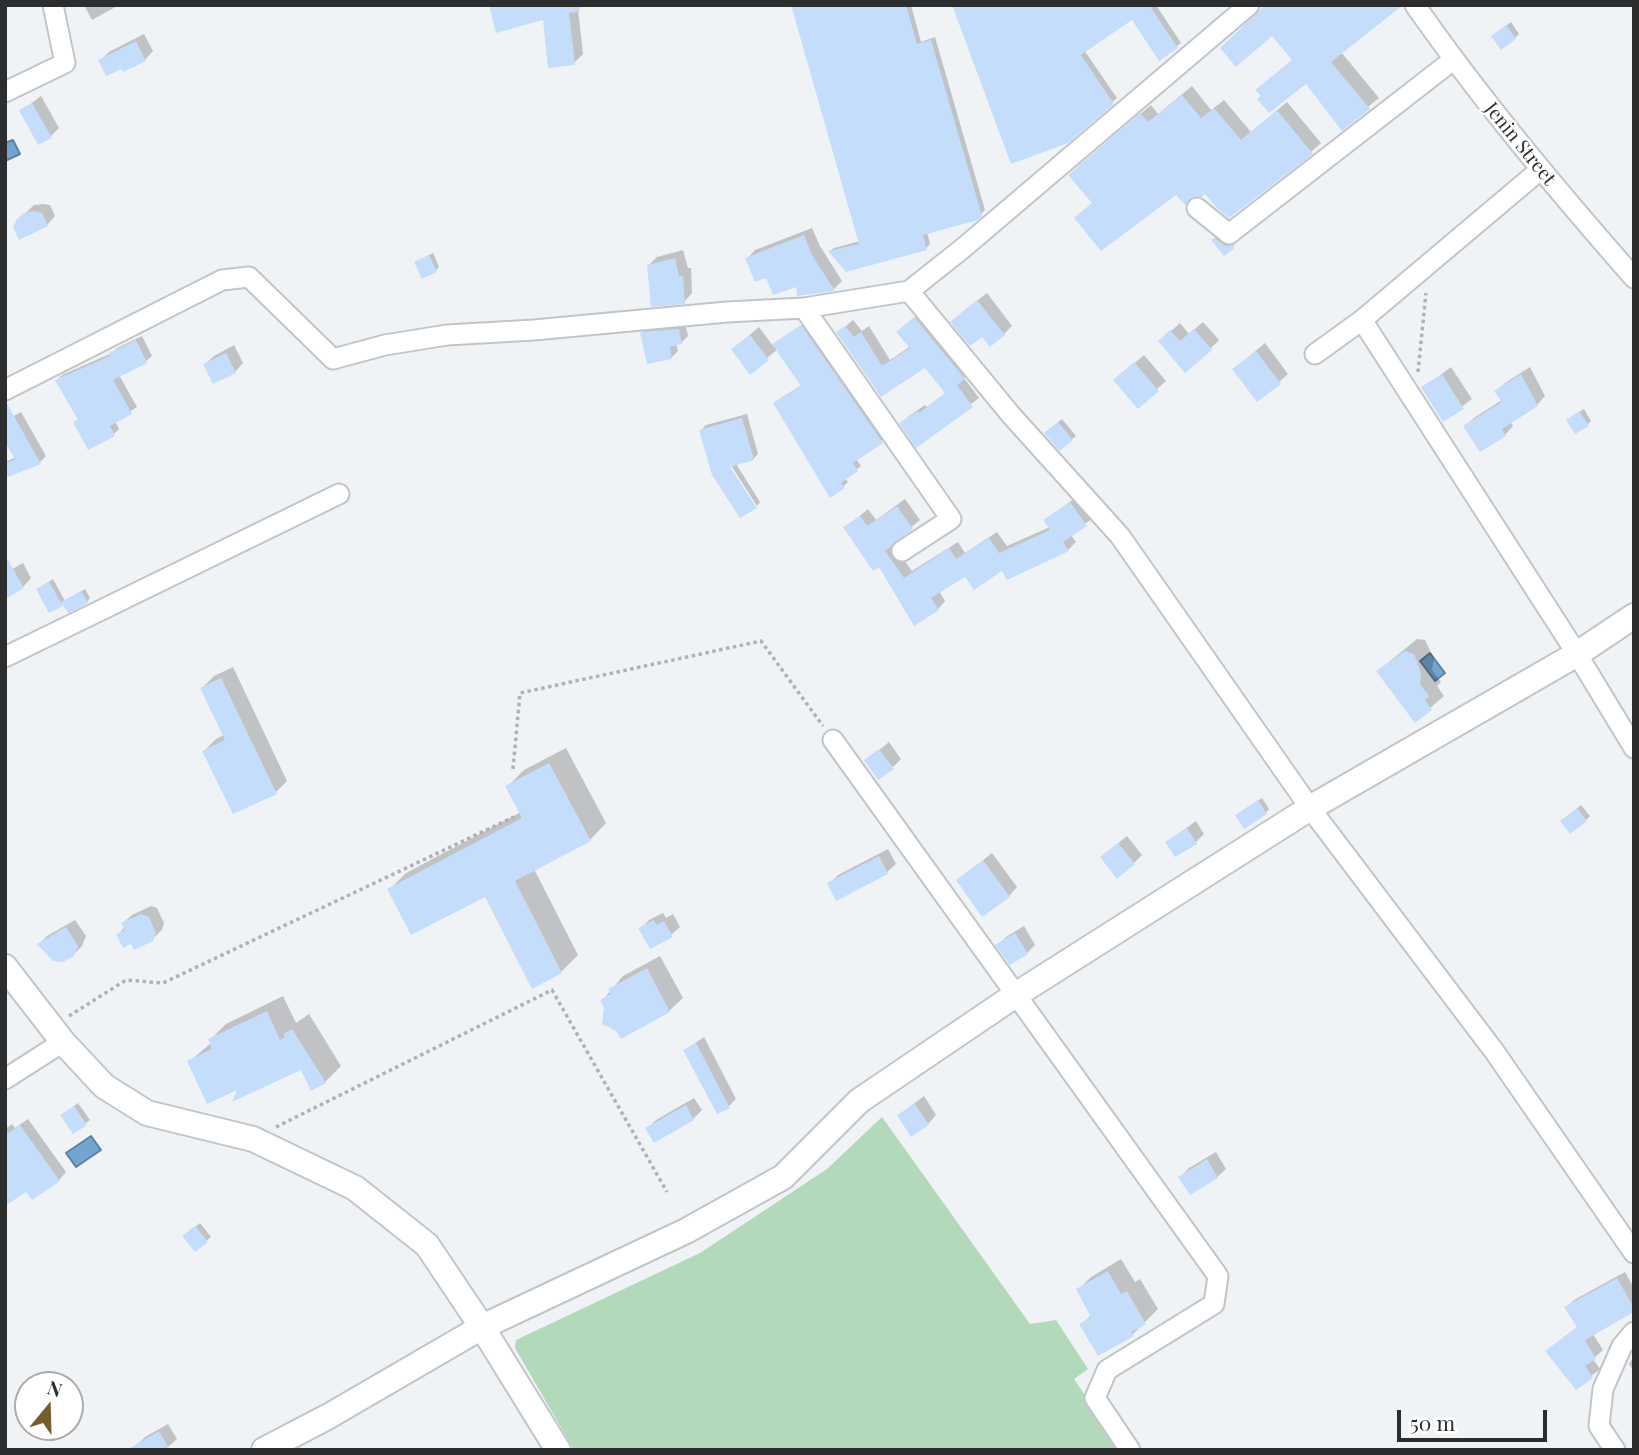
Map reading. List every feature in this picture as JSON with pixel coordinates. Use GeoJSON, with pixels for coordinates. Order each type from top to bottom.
{"type":"FeatureCollection","features":[{"type":"Feature","properties":{"kind":"street"},"geometry":{"type":"LineString","coordinates":[[5,92],[65,63],[53,5]]}},
{"type":"Feature","properties":{"kind":"street"},"geometry":{"type":"LineString","coordinates":[[5,390],[222,280],[249,277],[333,359],[385,345],[447,335],[804,308],[909,291],[973,240],[1249,5]]}},
{"type":"Feature","properties":{"kind":"street","name":"Jenin Street"},"geometry":{"type":"LineString","coordinates":[[1415,5],[1453,60],[1540,170],[1634,278]]}},
{"type":"Feature","properties":{"kind":"street"},"geometry":{"type":"LineString","coordinates":[[1198,208],[1229,234],[1453,60]]}},
{"type":"Feature","properties":{"kind":"street"},"geometry":{"type":"LineString","coordinates":[[1315,354],[1362,320],[1540,170]]}},
{"type":"Feature","properties":{"kind":"street"},"geometry":{"type":"LineString","coordinates":[[909,291],[1011,415],[1120,536],[1310,808],[1494,1051],[1634,1253]]}},
{"type":"Feature","properties":{"kind":"street"},"geometry":{"type":"LineString","coordinates":[[804,308],[951,519],[902,551]]}},
{"type":"Feature","properties":{"kind":"street"},"geometry":{"type":"LineString","coordinates":[[1362,320],[1577,654],[1634,748]]}},
{"type":"Feature","properties":{"kind":"street"},"geometry":{"type":"LineString","coordinates":[[5,657],[339,494]]}},
{"type":"Feature","properties":{"kind":"street"},"geometry":{"type":"LineString","coordinates":[[264,1450],[329,1416],[482,1327],[686,1231],[783,1177],[859,1101],[1014,996],[1310,808],[1577,654],[1634,616]]}},
{"type":"Feature","properties":{"kind":"street"},"geometry":{"type":"LineString","coordinates":[[832,740],[1218,1276],[1214,1304],[1107,1370],[1095,1398],[1130,1450]]}},
{"type":"Feature","properties":{"kind":"street"},"geometry":{"type":"LineString","coordinates":[[5,967],[58,1034],[104,1086],[147,1113],[253,1139],[355,1188],[427,1245],[482,1327],[558,1450]]}},
{"type":"Feature","properties":{"kind":"street"},"geometry":{"type":"LineString","coordinates":[[5,1079],[58,1034]]}},
{"type":"Feature","properties":{"kind":"street"},"geometry":{"type":"LineString","coordinates":[[1615,1450],[1599,1426],[1603,1389],[1622,1346],[1634,1332]]}},
{"type":"Feature","properties":{"kind":"path"},"geometry":{"type":"LineString","coordinates":[[1415,402],[1429,262]]}},
{"type":"Feature","properties":{"kind":"path"},"geometry":{"type":"LineString","coordinates":[[513,769],[520,693],[761,641],[832,740]]}},
{"type":"Feature","properties":{"kind":"path"},"geometry":{"type":"LineString","coordinates":[[58,1034],[126,980],[163,983],[514,817]]}},
{"type":"Feature","properties":{"kind":"path"},"geometry":{"type":"LineString","coordinates":[[253,1139],[552,990],[667,1192]]}},
{"type":"Feature","properties":{"kind":"green space"},"geometry":{"type":"Polygon","coordinates":[[[882,1117],[1030,1324],[1056,1320],[1088,1369],[1074,1379],[1122,1450],[574,1450],[515,1348],[516,1340],[700,1253],[827,1169],[882,1117]]]}},
{"type":"Feature","properties":{"kind":"water"},"geometry":{"type":"Polygon","coordinates":[[[13,140],[20,154],[5,161],[5,143],[13,140]]]}},
{"type":"Feature","properties":{"kind":"water"},"geometry":{"type":"Polygon","coordinates":[[[1430,653],[1445,673],[1435,681],[1420,661],[1430,653]]]}},
{"type":"Feature","properties":{"kind":"water"},"geometry":{"type":"Polygon","coordinates":[[[91,1136],[101,1150],[76,1167],[66,1153],[91,1136]]]}},
{"type":"Feature","properties":{"kind":"building"},"geometry":{"type":"Polygon","coordinates":[[[489,5],[579,5],[580,11],[569,13],[575,65],[548,68],[543,20],[496,33],[489,5]]]}},
{"type":"Feature","properties":{"kind":"building"},"geometry":{"type":"Polygon","coordinates":[[[791,5],[906,5],[917,44],[931,40],[982,216],[978,220],[923,235],[927,250],[846,272],[828,251],[859,244],[791,5]]]}},
{"type":"Feature","properties":{"kind":"building"},"geometry":{"type":"Polygon","coordinates":[[[952,5],[1155,5],[1151,8],[1178,48],[1159,61],[1132,20],[1081,55],[1114,104],[1068,143],[1011,164],[952,5]]]}},
{"type":"Feature","properties":{"kind":"building"},"geometry":{"type":"Polygon","coordinates":[[[1265,5],[1403,5],[1331,62],[1370,109],[1342,131],[1306,84],[1269,113],[1257,99],[1261,96],[1255,90],[1292,60],[1272,36],[1236,67],[1220,48],[1265,5]]]}},
{"type":"Feature","properties":{"kind":"building"},"geometry":{"type":"Polygon","coordinates":[[[1506,25],[1516,39],[1501,50],[1491,36],[1506,25]]]}},
{"type":"Feature","properties":{"kind":"building"},"geometry":{"type":"Polygon","coordinates":[[[136,41],[146,61],[123,72],[122,69],[106,76],[98,60],[136,41]]]}},
{"type":"Feature","properties":{"kind":"building"},"geometry":{"type":"Polygon","coordinates":[[[1182,95],[1201,118],[1214,108],[1241,140],[1277,110],[1313,154],[1229,218],[1205,194],[1202,197],[1192,197],[1185,205],[1176,195],[1101,251],[1074,218],[1092,203],[1068,175],[1140,113],[1148,122],[1182,95]]]}},
{"type":"Feature","properties":{"kind":"building"},"geometry":{"type":"Polygon","coordinates":[[[32,103],[52,138],[38,145],[19,110],[32,103]]]}},
{"type":"Feature","properties":{"kind":"building"},"geometry":{"type":"Polygon","coordinates":[[[24,213],[42,213],[48,226],[19,240],[13,227],[24,213]]]}},
{"type":"Feature","properties":{"kind":"building"},"geometry":{"type":"Polygon","coordinates":[[[804,235],[812,255],[835,291],[797,296],[796,287],[773,295],[766,278],[755,282],[745,258],[804,235]]]}},
{"type":"Feature","properties":{"kind":"building"},"geometry":{"type":"Polygon","coordinates":[[[1214,238],[1226,246],[1234,245],[1234,249],[1224,256],[1211,240],[1214,238]]]}},
{"type":"Feature","properties":{"kind":"building"},"geometry":{"type":"Polygon","coordinates":[[[429,255],[437,272],[422,279],[414,262],[429,255]]]}},
{"type":"Feature","properties":{"kind":"building"},"geometry":{"type":"Polygon","coordinates":[[[675,258],[679,276],[683,276],[685,304],[651,307],[647,265],[675,258]]]}},
{"type":"Feature","properties":{"kind":"building"},"geometry":{"type":"Polygon","coordinates":[[[977,300],[1005,335],[990,347],[982,337],[970,346],[950,322],[977,300]]]}},
{"type":"Feature","properties":{"kind":"building"},"geometry":{"type":"Polygon","coordinates":[[[914,317],[965,379],[957,385],[973,407],[916,448],[899,423],[918,411],[919,413],[945,393],[925,368],[881,397],[836,332],[845,326],[854,337],[861,332],[882,366],[910,348],[896,332],[914,317]]]}},
{"type":"Feature","properties":{"kind":"building"},"geometry":{"type":"Polygon","coordinates":[[[801,325],[883,443],[853,463],[858,471],[841,483],[845,488],[830,498],[773,403],[801,386],[772,344],[801,325]]]}},
{"type":"Feature","properties":{"kind":"building"},"geometry":{"type":"Polygon","coordinates":[[[679,329],[682,344],[670,347],[672,359],[647,364],[640,332],[679,329]]]}},
{"type":"Feature","properties":{"kind":"building"},"geometry":{"type":"Polygon","coordinates":[[[1194,329],[1212,350],[1185,373],[1158,341],[1170,330],[1180,341],[1194,329]]]}},
{"type":"Feature","properties":{"kind":"building"},"geometry":{"type":"Polygon","coordinates":[[[750,335],[769,360],[750,375],[731,349],[750,335]]]}},
{"type":"Feature","properties":{"kind":"building"},"geometry":{"type":"Polygon","coordinates":[[[136,340],[147,363],[113,380],[132,414],[110,426],[115,436],[88,450],[73,422],[78,420],[55,380],[110,356],[109,353],[136,340]]]}},
{"type":"Feature","properties":{"kind":"building"},"geometry":{"type":"Polygon","coordinates":[[[1256,351],[1281,384],[1257,402],[1232,369],[1256,351]]]}},
{"type":"Feature","properties":{"kind":"building"},"geometry":{"type":"Polygon","coordinates":[[[226,353],[236,373],[213,384],[203,364],[226,353]]]}},
{"type":"Feature","properties":{"kind":"building"},"geometry":{"type":"Polygon","coordinates":[[[1134,362],[1159,391],[1138,409],[1113,380],[1134,362]]]}},
{"type":"Feature","properties":{"kind":"building"},"geometry":{"type":"Polygon","coordinates":[[[1442,374],[1464,409],[1443,422],[1421,387],[1442,374]]]}},
{"type":"Feature","properties":{"kind":"building"},"geometry":{"type":"Polygon","coordinates":[[[1521,374],[1538,406],[1502,429],[1506,436],[1480,452],[1463,426],[1502,402],[1494,391],[1521,374]]]}},
{"type":"Feature","properties":{"kind":"building"},"geometry":{"type":"Polygon","coordinates":[[[6,402],[41,464],[5,478],[5,464],[15,459],[5,442],[6,402]]]}},
{"type":"Feature","properties":{"kind":"building"},"geometry":{"type":"Polygon","coordinates":[[[1579,411],[1589,426],[1575,434],[1566,420],[1579,411]]]}},
{"type":"Feature","properties":{"kind":"building"},"geometry":{"type":"Polygon","coordinates":[[[742,418],[754,460],[730,467],[757,508],[740,518],[712,475],[699,430],[742,418]]]}},
{"type":"Feature","properties":{"kind":"building"},"geometry":{"type":"Polygon","coordinates":[[[1058,422],[1073,440],[1060,451],[1044,433],[1058,422]]]}},
{"type":"Feature","properties":{"kind":"building"},"geometry":{"type":"Polygon","coordinates":[[[1070,502],[1087,526],[1063,542],[1069,551],[1007,580],[1002,571],[974,590],[965,577],[931,598],[939,610],[914,626],[879,567],[873,571],[843,527],[860,516],[867,526],[897,506],[913,529],[885,551],[904,578],[949,548],[956,559],[989,538],[999,553],[1050,530],[1043,520],[1070,502]]]}},
{"type":"Feature","properties":{"kind":"building"},"geometry":{"type":"Polygon","coordinates":[[[5,555],[24,588],[5,599],[5,555]]]}},
{"type":"Feature","properties":{"kind":"building"},"geometry":{"type":"Polygon","coordinates":[[[49,582],[63,606],[49,613],[36,589],[49,582]]]}},
{"type":"Feature","properties":{"kind":"building"},"geometry":{"type":"Polygon","coordinates":[[[81,591],[88,603],[68,613],[61,602],[81,591]]]}},
{"type":"Feature","properties":{"kind":"building"},"geometry":{"type":"Polygon","coordinates":[[[1405,651],[1414,654],[1421,673],[1420,684],[1429,696],[1425,700],[1432,710],[1415,723],[1376,671],[1405,651]]]}},
{"type":"Feature","properties":{"kind":"building"},"geometry":{"type":"Polygon","coordinates":[[[221,678],[277,794],[233,814],[202,751],[225,740],[200,688],[221,678]]]}},
{"type":"Feature","properties":{"kind":"building"},"geometry":{"type":"Polygon","coordinates":[[[879,749],[894,769],[878,780],[864,760],[879,749]]]}},
{"type":"Feature","properties":{"kind":"building"},"geometry":{"type":"Polygon","coordinates":[[[549,763],[591,841],[515,881],[562,973],[532,989],[485,897],[411,935],[387,889],[522,818],[505,786],[549,763]]]}},
{"type":"Feature","properties":{"kind":"building"},"geometry":{"type":"Polygon","coordinates":[[[1258,800],[1267,814],[1244,829],[1235,815],[1258,800]]]}},
{"type":"Feature","properties":{"kind":"building"},"geometry":{"type":"Polygon","coordinates":[[[1577,808],[1587,821],[1570,834],[1560,821],[1577,808]]]}},
{"type":"Feature","properties":{"kind":"building"},"geometry":{"type":"Polygon","coordinates":[[[1187,828],[1197,844],[1175,857],[1165,842],[1187,828]]]}},
{"type":"Feature","properties":{"kind":"building"},"geometry":{"type":"Polygon","coordinates":[[[1118,843],[1135,864],[1117,879],[1100,857],[1118,843]]]}},
{"type":"Feature","properties":{"kind":"building"},"geometry":{"type":"Polygon","coordinates":[[[879,856],[888,874],[836,901],[827,883],[879,856]]]}},
{"type":"Feature","properties":{"kind":"building"},"geometry":{"type":"Polygon","coordinates":[[[983,860],[1010,897],[982,917],[956,880],[983,860]]]}},
{"type":"Feature","properties":{"kind":"building"},"geometry":{"type":"Polygon","coordinates":[[[141,914],[149,917],[156,933],[153,941],[134,950],[131,944],[123,948],[116,934],[125,930],[121,923],[141,914]]]}},
{"type":"Feature","properties":{"kind":"building"},"geometry":{"type":"Polygon","coordinates":[[[654,920],[657,925],[664,921],[673,937],[650,949],[638,928],[654,920]]]}},
{"type":"Feature","properties":{"kind":"building"},"geometry":{"type":"Polygon","coordinates":[[[66,927],[78,946],[74,956],[63,962],[53,961],[37,944],[66,927]]]}},
{"type":"Feature","properties":{"kind":"building"},"geometry":{"type":"Polygon","coordinates":[[[1015,933],[1028,954],[1010,965],[995,945],[1015,933]]]}},
{"type":"Feature","properties":{"kind":"building"},"geometry":{"type":"Polygon","coordinates":[[[647,968],[670,1012],[621,1039],[616,1031],[602,1024],[604,1008],[600,1000],[611,994],[608,989],[647,968]]]}},
{"type":"Feature","properties":{"kind":"building"},"geometry":{"type":"Polygon","coordinates":[[[267,1011],[280,1040],[285,1037],[283,1034],[292,1029],[326,1083],[311,1091],[301,1070],[232,1102],[237,1090],[207,1104],[187,1061],[212,1049],[208,1039],[267,1011]]]}},
{"type":"Feature","properties":{"kind":"building"},"geometry":{"type":"Polygon","coordinates":[[[696,1043],[730,1108],[717,1114],[683,1050],[696,1043]]]}},
{"type":"Feature","properties":{"kind":"building"},"geometry":{"type":"Polygon","coordinates":[[[915,1104],[929,1125],[911,1137],[897,1115],[915,1104]]]}},
{"type":"Feature","properties":{"kind":"building"},"geometry":{"type":"Polygon","coordinates":[[[686,1105],[694,1120],[654,1143],[645,1128],[686,1105]]]}},
{"type":"Feature","properties":{"kind":"building"},"geometry":{"type":"Polygon","coordinates":[[[74,1106],[87,1125],[73,1134],[60,1115],[74,1106]]]}},
{"type":"Feature","properties":{"kind":"building"},"geometry":{"type":"Polygon","coordinates":[[[20,1125],[60,1181],[32,1200],[26,1192],[5,1206],[5,1135],[20,1125]]]}},
{"type":"Feature","properties":{"kind":"building"},"geometry":{"type":"Polygon","coordinates":[[[1207,1159],[1218,1178],[1190,1195],[1178,1177],[1207,1159]]]}},
{"type":"Feature","properties":{"kind":"building"},"geometry":{"type":"Polygon","coordinates":[[[195,1226],[208,1242],[195,1252],[182,1236],[195,1226]]]}},
{"type":"Feature","properties":{"kind":"building"},"geometry":{"type":"Polygon","coordinates":[[[1108,1271],[1121,1294],[1127,1291],[1146,1324],[1131,1332],[1134,1336],[1098,1356],[1079,1324],[1091,1317],[1076,1289],[1108,1271]]]}},
{"type":"Feature","properties":{"kind":"building"},"geometry":{"type":"Polygon","coordinates":[[[1617,1278],[1634,1312],[1585,1340],[1596,1359],[1585,1366],[1593,1378],[1576,1390],[1545,1351],[1577,1327],[1564,1307],[1617,1278]]]}},
{"type":"Feature","properties":{"kind":"building"},"geometry":{"type":"Polygon","coordinates":[[[159,1431],[170,1450],[127,1450],[159,1431]]]}}]}
